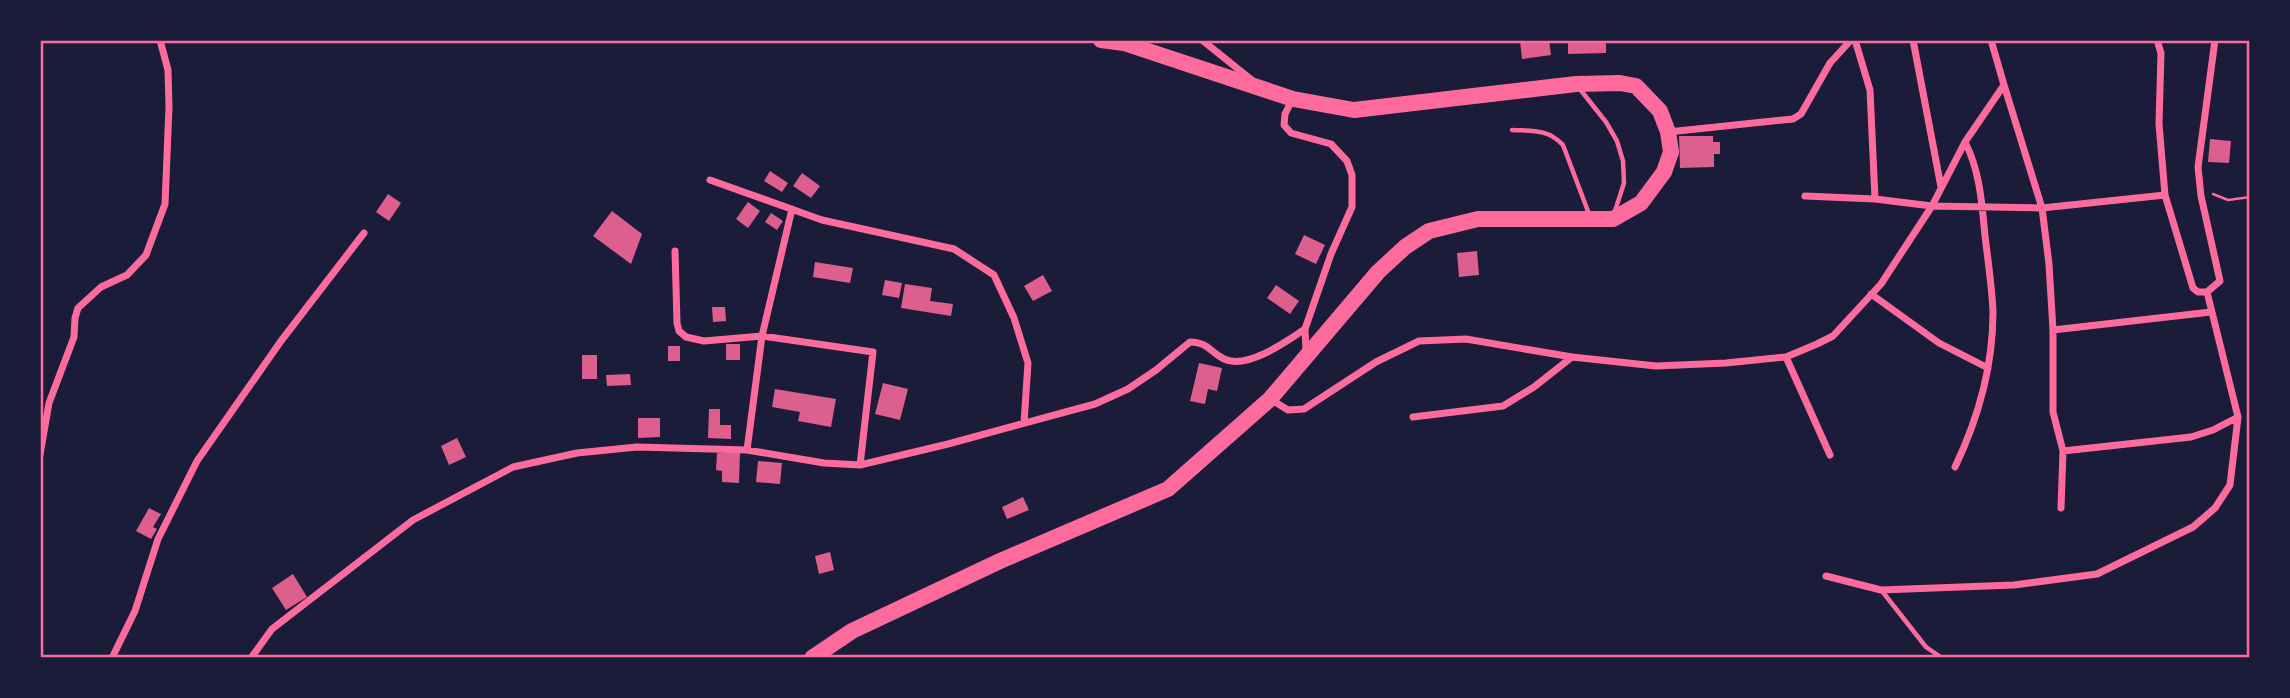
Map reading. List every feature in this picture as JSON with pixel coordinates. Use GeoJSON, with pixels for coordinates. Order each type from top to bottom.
{"type":"FeatureCollection","features":[{"type":"Feature","properties":{"kind":"highway"},"geometry":{"type":"LineString","coordinates":[[812,658],[852,631],[1000,561],[1168,489],[1270,399],[1378,272],[1405,247],[1429,231],[1478,219],[1613,219],[1640,203],[1664,172],[1671,152],[1668,132],[1660,111],[1636,86],[1620,83],[1576,84],[1354,110],[1293,99],[1124,43],[1101,40]]}},
{"type":"Feature","properties":{"kind":"street"},"geometry":{"type":"LineString","coordinates":[[40,455],[49,403],[75,337],[78,308],[101,287],[127,275],[146,255],[165,204],[169,95],[168,70],[160,40]]}},
{"type":"Feature","properties":{"kind":"street"},"geometry":{"type":"LineString","coordinates":[[1202,40],[1262,88]]}},
{"type":"Feature","properties":{"kind":"street"},"geometry":{"type":"LineString","coordinates":[[1668,132],[1793,119],[1805,107],[1830,63],[1853,40],[1870,90],[1875,199]]}},
{"type":"Feature","properties":{"kind":"street"},"geometry":{"type":"LineString","coordinates":[[1913,40],[1941,187]]}},
{"type":"Feature","properties":{"kind":"street"},"geometry":{"type":"LineString","coordinates":[[1991,40],[2042,208],[2053,330],[2053,412],[2063,452],[2061,508]]}},
{"type":"Feature","properties":{"kind":"street"},"geometry":{"type":"LineString","coordinates":[[2157,40],[2161,53],[2158,124],[2165,195],[2193,288],[2198,292],[2207,292],[2220,281],[2200,188],[2199,167],[2215,40]]}},
{"type":"Feature","properties":{"kind":"street"},"geometry":{"type":"LineString","coordinates":[[1270,399],[1288,410],[1304,409],[1376,362],[1419,341],[1466,339],[1572,357],[1656,366],[1786,357],[1833,336],[1881,284],[1932,206],[1965,142],[2004,85]]}},
{"type":"Feature","properties":{"kind":"street"},"geometry":{"type":"LineString","coordinates":[[1293,99],[1285,114],[1284,125],[1291,133],[1331,144],[1347,161],[1352,175],[1353,191],[1352,207],[1331,254],[1305,329],[1307,356]]}},
{"type":"Feature","properties":{"kind":"street"},"geometry":{"type":"LineString","coordinates":[[1955,467],[1972,431],[1988,368],[1993,311],[1982,208],[1974,160],[1965,142]]}},
{"type":"Feature","properties":{"kind":"street"},"geometry":{"type":"LineString","coordinates":[[710,180],[822,220],[954,249],[994,275],[1014,318],[1028,363],[1024,423]]}},
{"type":"Feature","properties":{"kind":"street"},"geometry":{"type":"LineString","coordinates":[[1805,196],[1875,199],[1932,206],[2042,208],[2165,195]]}},
{"type":"Feature","properties":{"kind":"street"},"geometry":{"type":"LineString","coordinates":[[747,450],[762,335],[792,209]]}},
{"type":"Feature","properties":{"kind":"street"},"geometry":{"type":"LineString","coordinates":[[112,658],[135,611],[158,539],[197,461],[281,341],[364,233]]}},
{"type":"Feature","properties":{"kind":"street"},"geometry":{"type":"LineString","coordinates":[[675,251],[679,331],[686,337],[704,341],[762,335],[873,352],[860,465]]}},
{"type":"Feature","properties":{"kind":"street"},"geometry":{"type":"LineString","coordinates":[[1826,576],[1881,590],[2014,585],[2096,574],[2193,527],[2215,508],[2231,485],[2238,417],[2207,292]]}},
{"type":"Feature","properties":{"kind":"street"},"geometry":{"type":"LineString","coordinates":[[1871,294],[1939,343],[1988,368]]}},
{"type":"Feature","properties":{"kind":"street"},"geometry":{"type":"LineString","coordinates":[[2053,330],[2211,312]]}},
{"type":"Feature","properties":{"kind":"street"},"geometry":{"type":"LineString","coordinates":[[251,658],[272,629],[413,520],[513,467],[577,453],[637,447],[747,450],[824,463],[860,465],[1095,404],[1128,389],[1190,342],[1202,343],[1223,359],[1239,363],[1283,344],[1305,329]]}},
{"type":"Feature","properties":{"kind":"street"},"geometry":{"type":"LineString","coordinates":[[1413,417],[1503,406],[1534,387],[1572,357]]}},
{"type":"Feature","properties":{"kind":"street"},"geometry":{"type":"LineString","coordinates":[[1786,357],[1830,455]]}},
{"type":"Feature","properties":{"kind":"street"},"geometry":{"type":"LineString","coordinates":[[2063,452],[2191,437],[2238,417]]}},
{"type":"Feature","properties":{"kind":"lane"},"geometry":{"type":"LineString","coordinates":[[1576,84],[1606,122],[1617,141],[1623,161],[1624,183],[1613,219]]}},
{"type":"Feature","properties":{"kind":"lane"},"geometry":{"type":"LineString","coordinates":[[1512,130],[1545,132],[1555,136],[1563,145],[1590,218]]}},
{"type":"Feature","properties":{"kind":"lane"},"geometry":{"type":"LineString","coordinates":[[1881,590],[1926,647],[1942,658]]}},
{"type":"Feature","properties":{"kind":"path"},"geometry":{"type":"LineString","coordinates":[[2200,188],[2228,200],[2250,197]]}},
{"type":"Feature","properties":{"kind":"building"},"geometry":{"type":"Polygon","coordinates":[[[1549,40],[1551,55],[1522,59],[1520,41],[1549,40]]]}},
{"type":"Feature","properties":{"kind":"building"},"geometry":{"type":"Polygon","coordinates":[[[1568,40],[1606,40],[1606,53],[1568,54],[1568,40]]]}},
{"type":"Feature","properties":{"kind":"building"},"geometry":{"type":"Polygon","coordinates":[[[1679,136],[1713,136],[1713,142],[1720,142],[1720,154],[1714,154],[1714,167],[1680,168],[1679,136]]]}},
{"type":"Feature","properties":{"kind":"building"},"geometry":{"type":"Polygon","coordinates":[[[2210,139],[2231,141],[2229,163],[2208,162],[2210,139]]]}},
{"type":"Feature","properties":{"kind":"building"},"geometry":{"type":"Polygon","coordinates":[[[770,171],[788,183],[782,192],[764,181],[770,171]]]}},
{"type":"Feature","properties":{"kind":"building"},"geometry":{"type":"Polygon","coordinates":[[[802,173],[820,186],[811,198],[793,186],[802,173]]]}},
{"type":"Feature","properties":{"kind":"building"},"geometry":{"type":"Polygon","coordinates":[[[388,194],[401,203],[389,221],[376,212],[388,194]]]}},
{"type":"Feature","properties":{"kind":"building"},"geometry":{"type":"Polygon","coordinates":[[[748,202],[760,211],[748,228],[736,219],[748,202]]]}},
{"type":"Feature","properties":{"kind":"building"},"geometry":{"type":"Polygon","coordinates":[[[612,211],[642,234],[631,264],[593,236],[612,211]]]}},
{"type":"Feature","properties":{"kind":"building"},"geometry":{"type":"Polygon","coordinates":[[[771,213],[783,221],[777,230],[765,222],[771,213]]]}},
{"type":"Feature","properties":{"kind":"building"},"geometry":{"type":"Polygon","coordinates":[[[1304,235],[1325,245],[1316,264],[1295,254],[1304,235]]]}},
{"type":"Feature","properties":{"kind":"building"},"geometry":{"type":"Polygon","coordinates":[[[1477,251],[1479,275],[1459,277],[1457,253],[1477,251]]]}},
{"type":"Feature","properties":{"kind":"building"},"geometry":{"type":"Polygon","coordinates":[[[815,262],[853,268],[850,283],[813,277],[815,262]]]}},
{"type":"Feature","properties":{"kind":"building"},"geometry":{"type":"Polygon","coordinates":[[[1043,275],[1052,291],[1033,301],[1024,286],[1043,275]]]}},
{"type":"Feature","properties":{"kind":"building"},"geometry":{"type":"Polygon","coordinates":[[[885,280],[902,283],[899,298],[882,295],[885,280]]]}},
{"type":"Feature","properties":{"kind":"building"},"geometry":{"type":"Polygon","coordinates":[[[905,284],[932,288],[930,301],[953,304],[951,316],[901,308],[905,284]]]}},
{"type":"Feature","properties":{"kind":"building"},"geometry":{"type":"Polygon","coordinates":[[[1276,285],[1299,301],[1290,314],[1267,298],[1276,285]]]}},
{"type":"Feature","properties":{"kind":"building"},"geometry":{"type":"Polygon","coordinates":[[[712,307],[725,307],[726,321],[713,322],[712,307]]]}},
{"type":"Feature","properties":{"kind":"building"},"geometry":{"type":"Polygon","coordinates":[[[726,344],[740,344],[740,360],[726,360],[726,344]]]}},
{"type":"Feature","properties":{"kind":"building"},"geometry":{"type":"Polygon","coordinates":[[[668,346],[680,346],[680,361],[668,361],[668,346]]]}},
{"type":"Feature","properties":{"kind":"building"},"geometry":{"type":"Polygon","coordinates":[[[582,355],[597,355],[597,379],[582,379],[582,355]]]}},
{"type":"Feature","properties":{"kind":"building"},"geometry":{"type":"Polygon","coordinates":[[[1199,363],[1222,368],[1217,391],[1208,389],[1205,404],[1190,401],[1199,363]]]}},
{"type":"Feature","properties":{"kind":"building"},"geometry":{"type":"Polygon","coordinates":[[[630,374],[631,385],[607,386],[606,375],[630,374]]]}},
{"type":"Feature","properties":{"kind":"building"},"geometry":{"type":"Polygon","coordinates":[[[883,383],[908,389],[900,420],[875,414],[883,383]]]}},
{"type":"Feature","properties":{"kind":"building"},"geometry":{"type":"Polygon","coordinates":[[[775,389],[836,399],[831,427],[798,421],[800,412],[772,407],[775,389]]]}},
{"type":"Feature","properties":{"kind":"building"},"geometry":{"type":"Polygon","coordinates":[[[709,409],[720,409],[720,425],[731,425],[731,439],[708,438],[709,409]]]}},
{"type":"Feature","properties":{"kind":"building"},"geometry":{"type":"Polygon","coordinates":[[[638,418],[660,418],[660,437],[638,438],[638,418]]]}},
{"type":"Feature","properties":{"kind":"building"},"geometry":{"type":"Polygon","coordinates":[[[457,438],[466,457],[449,465],[441,446],[457,438]]]}},
{"type":"Feature","properties":{"kind":"building"},"geometry":{"type":"Polygon","coordinates":[[[717,453],[740,453],[739,483],[722,482],[722,471],[716,470],[717,453]]]}},
{"type":"Feature","properties":{"kind":"building"},"geometry":{"type":"Polygon","coordinates":[[[758,461],[782,463],[780,484],[756,482],[758,461]]]}},
{"type":"Feature","properties":{"kind":"building"},"geometry":{"type":"Polygon","coordinates":[[[1023,497],[1029,510],[1007,519],[1002,507],[1023,497]]]}},
{"type":"Feature","properties":{"kind":"building"},"geometry":{"type":"Polygon","coordinates":[[[149,508],[161,514],[153,527],[157,529],[151,539],[136,531],[149,508]]]}},
{"type":"Feature","properties":{"kind":"building"},"geometry":{"type":"Polygon","coordinates":[[[830,552],[834,570],[819,574],[815,556],[830,552]]]}},
{"type":"Feature","properties":{"kind":"building"},"geometry":{"type":"Polygon","coordinates":[[[293,574],[307,597],[286,610],[272,588],[293,574]]]}}]}
